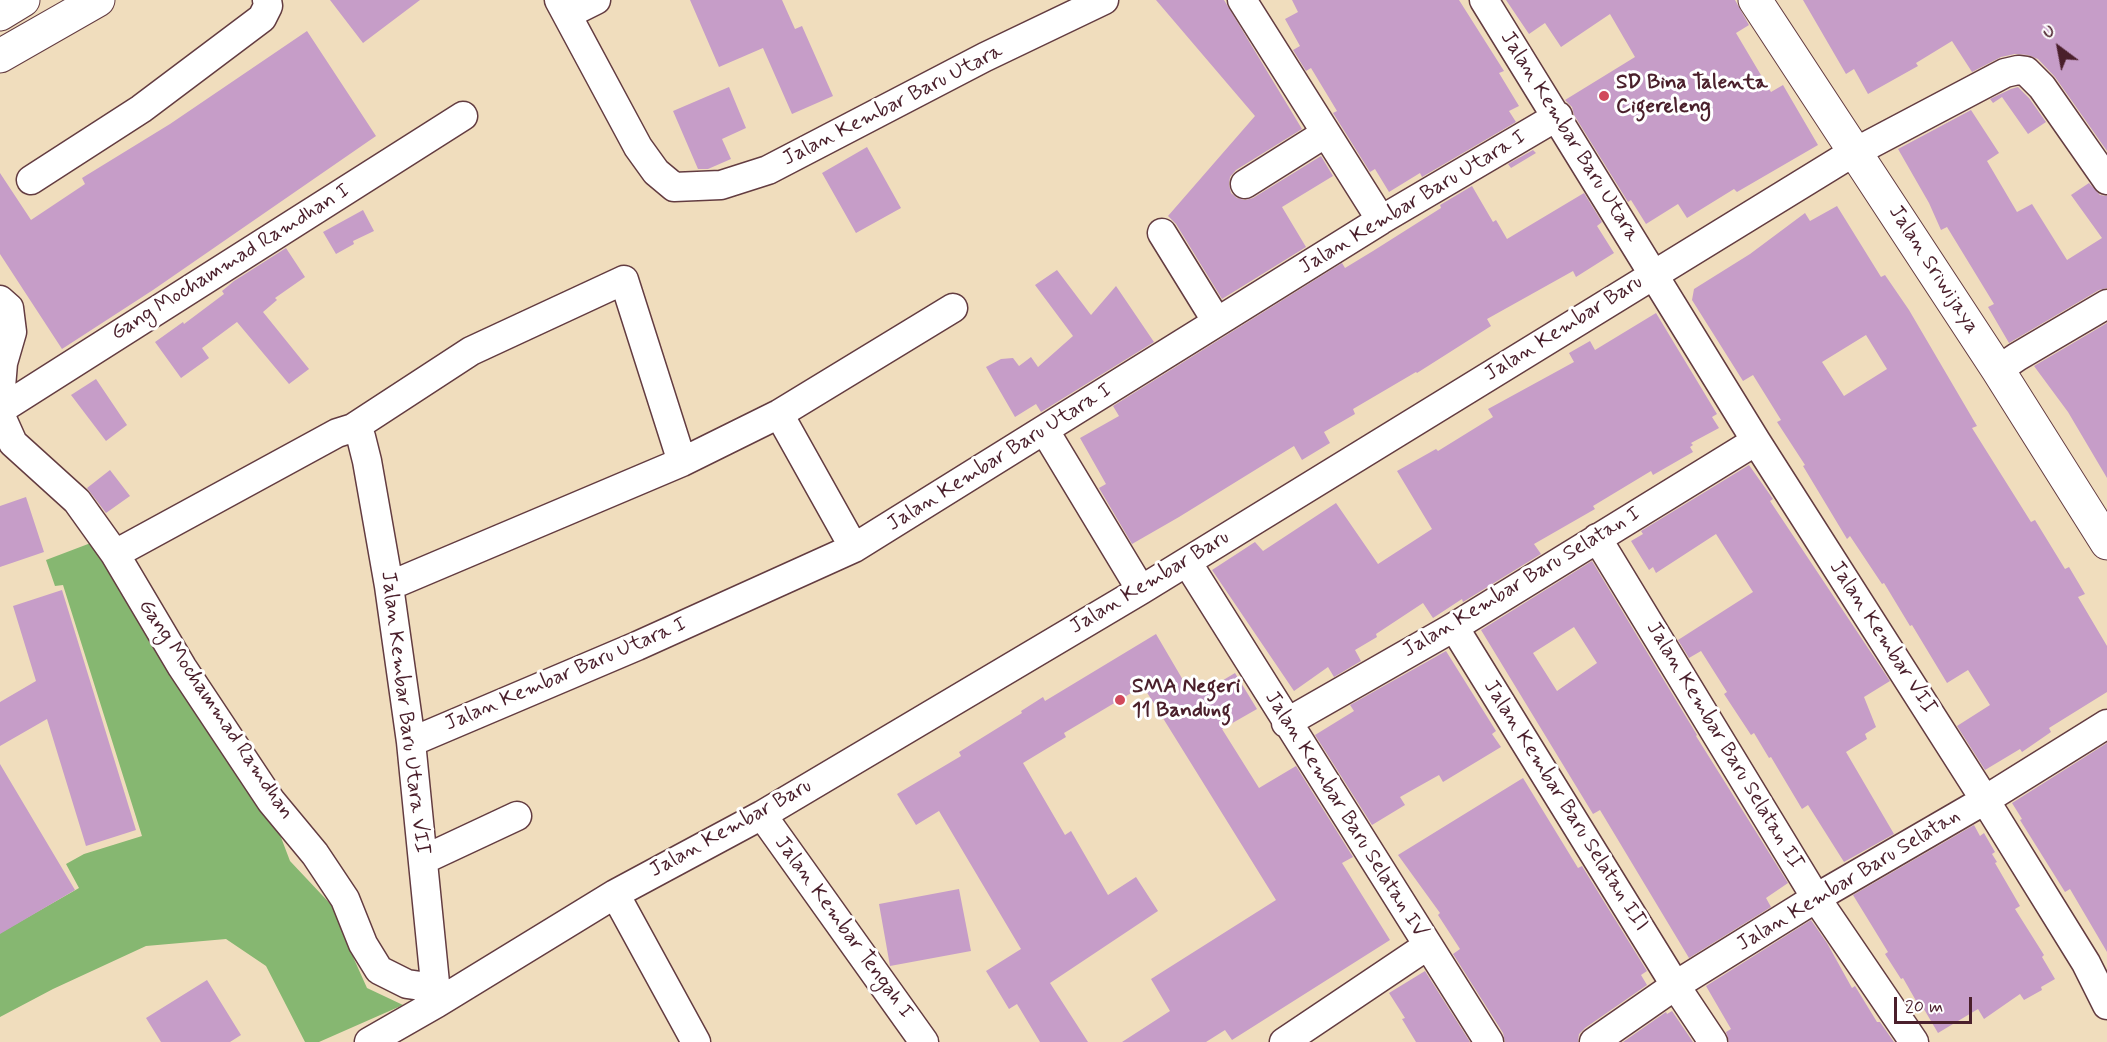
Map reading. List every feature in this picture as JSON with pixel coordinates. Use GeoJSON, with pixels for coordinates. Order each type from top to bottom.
{"type":"FeatureCollection","features":[{"type":"Feature","properties":{"kind":"main road"},"geometry":{"type":"LineString","coordinates":[[0,14],[23,0]]}},
{"type":"Feature","properties":{"kind":"main road"},"geometry":{"type":"LineString","coordinates":[[0,56],[98,0]]}},
{"type":"Feature","properties":{"kind":"main road","name":"Jalan Sriwijaya"},"geometry":{"type":"LineString","coordinates":[[1755,0],[1998,370],[2107,543]]}},
{"type":"Feature","properties":{"kind":"street"},"geometry":{"type":"LineString","coordinates":[[30,180],[141,109],[262,18],[268,6],[267,0]]}},
{"type":"Feature","properties":{"kind":"street"},"geometry":{"type":"LineString","coordinates":[[563,7],[596,0]]}},
{"type":"Feature","properties":{"kind":"street","name":"Jalan Kembar Baru Utara"},"geometry":{"type":"LineString","coordinates":[[563,7],[638,147],[656,172],[675,187],[721,185],[768,170],[985,57],[1104,0]]}},
{"type":"Feature","properties":{"kind":"street"},"geometry":{"type":"LineString","coordinates":[[1242,0],[1381,220]]}},
{"type":"Feature","properties":{"kind":"street","name":"Jalan Kembar Baru Utara"},"geometry":{"type":"LineString","coordinates":[[1484,0],[1654,274]]}},
{"type":"Feature","properties":{"kind":"street","name":"Jalan Kembar Baru"},"geometry":{"type":"LineString","coordinates":[[369,1042],[436,995],[615,894],[762,815],[1141,590],[1856,151],[2005,73],[2026,71],[2042,87],[2107,180]]}},
{"type":"Feature","properties":{"kind":"street","name":"Gang Mochammad Ramdhan I"},"geometry":{"type":"LineString","coordinates":[[0,412],[463,116]]}},
{"type":"Feature","properties":{"kind":"street","name":"Jalan Kembar Baru Utara I"},"geometry":{"type":"LineString","coordinates":[[411,742],[637,646],[854,548],[1381,220],[1558,117]]}},
{"type":"Feature","properties":{"kind":"street"},"geometry":{"type":"LineString","coordinates":[[1245,184],[1326,133]]}},
{"type":"Feature","properties":{"kind":"street"},"geometry":{"type":"LineString","coordinates":[[1162,233],[1217,322]]}},
{"type":"Feature","properties":{"kind":"street","name":"Jalan Kembar VII"},"geometry":{"type":"LineString","coordinates":[[1654,274],[1756,441],[1985,800],[2086,963],[2107,1005]]}},
{"type":"Feature","properties":{"kind":"street"},"geometry":{"type":"LineString","coordinates":[[115,554],[337,433],[353,428],[471,351],[624,280],[682,462]]}},
{"type":"Feature","properties":{"kind":"street"},"geometry":{"type":"LineString","coordinates":[[0,300],[9,308],[12,332],[3,363],[0,399]]}},
{"type":"Feature","properties":{"kind":"street"},"geometry":{"type":"LineString","coordinates":[[1998,370],[2107,304]]}},
{"type":"Feature","properties":{"kind":"street"},"geometry":{"type":"LineString","coordinates":[[389,586],[682,462],[779,414],[953,308]]}},
{"type":"Feature","properties":{"kind":"street","name":"Gang Mochammad Ramdhan"},"geometry":{"type":"LineString","coordinates":[[0,412],[13,443],[77,501],[115,554],[182,667],[271,801],[315,854],[345,898],[363,944],[379,970],[436,995]]}},
{"type":"Feature","properties":{"kind":"street"},"geometry":{"type":"LineString","coordinates":[[779,414],[854,548]]}},
{"type":"Feature","properties":{"kind":"street","name":"Jalan Kembar Baru Utara VII"},"geometry":{"type":"LineString","coordinates":[[353,428],[361,437],[367,461],[389,586],[411,742],[436,995]]}},
{"type":"Feature","properties":{"kind":"street"},"geometry":{"type":"LineString","coordinates":[[1045,431],[1141,590]]}},
{"type":"Feature","properties":{"kind":"street","name":"Jalan Kembar Baru Selatan I"},"geometry":{"type":"LineString","coordinates":[[1286,723],[1454,627],[1756,441]]}},
{"type":"Feature","properties":{"kind":"street","name":"Jalan Kembar Baru Selatan II"},"geometry":{"type":"LineString","coordinates":[[1597,538],[1816,898],[1914,1042]]}},
{"type":"Feature","properties":{"kind":"street","name":"Jalan Kembar Baru Selatan IV"},"geometry":{"type":"LineString","coordinates":[[1187,562],[1286,723],[1489,1042]]}},
{"type":"Feature","properties":{"kind":"street","name":"Jalan Kembar Baru Selatan III"},"geometry":{"type":"LineString","coordinates":[[1454,627],[1713,1042]]}},
{"type":"Feature","properties":{"kind":"street","name":"Jalan Kembar Baru Selatan"},"geometry":{"type":"LineString","coordinates":[[1594,1042],[1676,985],[1816,898],[1985,800],[2107,724]]}},
{"type":"Feature","properties":{"kind":"street","name":"Jalan Kembar Tengah I"},"geometry":{"type":"LineString","coordinates":[[762,815],[924,1042]]}},
{"type":"Feature","properties":{"kind":"street"},"geometry":{"type":"LineString","coordinates":[[423,860],[517,816]]}},
{"type":"Feature","properties":{"kind":"street"},"geometry":{"type":"LineString","coordinates":[[615,894],[696,1042]]}},
{"type":"Feature","properties":{"kind":"street"},"geometry":{"type":"LineString","coordinates":[[1284,1042],[1427,946]]}},
{"type":"Feature","properties":{"kind":"green space"},"geometry":{"type":"Polygon","coordinates":[[[96,541],[274,819],[290,861],[338,912],[354,959],[367,988],[403,1005],[319,1042],[305,1042],[266,966],[226,939],[146,946],[53,989],[0,1017],[0,933],[79,888],[66,864],[84,854],[142,836],[63,585],[55,586],[46,560],[96,541]]]}},
{"type":"Feature","properties":{"kind":"building"},"geometry":{"type":"Polygon","coordinates":[[[330,0],[420,0],[363,43],[330,0]]]}},
{"type":"Feature","properties":{"kind":"building"},"geometry":{"type":"Polygon","coordinates":[[[690,0],[782,0],[795,29],[802,26],[833,96],[792,114],[763,48],[719,67],[690,0]]]}},
{"type":"Feature","properties":{"kind":"building"},"geometry":{"type":"Polygon","coordinates":[[[1156,0],[1224,0],[1302,129],[1236,170],[1230,177],[1231,193],[1245,200],[1253,198],[1321,156],[1333,176],[1282,207],[1306,247],[1222,299],[1176,224],[1168,216],[1255,116],[1156,0]]]}},
{"type":"Feature","properties":{"kind":"building"},"geometry":{"type":"Polygon","coordinates":[[[1292,0],[1459,0],[1504,71],[1499,73],[1519,106],[1509,111],[1516,122],[1422,177],[1420,173],[1389,192],[1375,169],[1370,172],[1333,113],[1337,111],[1311,68],[1306,71],[1293,50],[1300,46],[1285,19],[1298,12],[1292,0]]]}},
{"type":"Feature","properties":{"kind":"building"},"geometry":{"type":"Polygon","coordinates":[[[1506,0],[1735,0],[1749,25],[1736,33],[1771,92],[1783,85],[1818,145],[1737,192],[1734,189],[1687,218],[1678,204],[1646,224],[1631,200],[1628,202],[1574,115],[1572,107],[1565,100],[1635,57],[1610,14],[1561,47],[1545,23],[1529,34],[1506,0]]]}},
{"type":"Feature","properties":{"kind":"building"},"geometry":{"type":"Polygon","coordinates":[[[1803,0],[2107,0],[2107,151],[2055,77],[2038,59],[2028,55],[2015,54],[2001,57],[1972,72],[1952,41],[1916,63],[1918,66],[1868,94],[1854,69],[1846,74],[1803,0]]]}},
{"type":"Feature","properties":{"kind":"building"},"geometry":{"type":"Polygon","coordinates":[[[307,31],[376,136],[153,290],[62,349],[0,254],[0,173],[31,220],[85,184],[82,178],[170,124],[307,31]]]}},
{"type":"Feature","properties":{"kind":"building"},"geometry":{"type":"Polygon","coordinates":[[[729,87],[746,128],[722,139],[731,159],[708,169],[698,169],[673,111],[729,87]]]}},
{"type":"Feature","properties":{"kind":"building"},"geometry":{"type":"Polygon","coordinates":[[[2018,87],[2046,122],[2028,134],[2002,97],[1993,103],[1990,99],[2018,87]]]}},
{"type":"Feature","properties":{"kind":"building"},"geometry":{"type":"Polygon","coordinates":[[[1971,110],[1999,153],[1987,161],[2017,212],[2032,204],[2067,260],[2102,238],[2071,195],[2089,183],[2100,195],[2107,196],[2107,288],[2099,290],[2009,343],[1988,307],[1994,304],[1947,227],[1941,230],[1929,203],[1898,149],[1971,110]]]}},
{"type":"Feature","properties":{"kind":"building"},"geometry":{"type":"Polygon","coordinates":[[[867,147],[901,208],[856,233],[822,173],[867,147]]]}},
{"type":"Feature","properties":{"kind":"building"},"geometry":{"type":"Polygon","coordinates":[[[1533,150],[1536,153],[1511,168],[1508,164],[1533,150]]]}},
{"type":"Feature","properties":{"kind":"building"},"geometry":{"type":"Polygon","coordinates":[[[1472,186],[1493,222],[1496,220],[1507,239],[1584,193],[1602,222],[1597,226],[1614,253],[1576,277],[1573,271],[1487,319],[1491,326],[1417,373],[1353,409],[1355,414],[1324,432],[1330,443],[1302,460],[1294,446],[1132,544],[1099,488],[1106,484],[1080,438],[1119,416],[1113,406],[1342,263],[1345,268],[1373,251],[1472,186]]]}},
{"type":"Feature","properties":{"kind":"building"},"geometry":{"type":"Polygon","coordinates":[[[1837,206],[1881,277],[1885,275],[1909,310],[1977,426],[1972,428],[2031,522],[2035,520],[2065,569],[2069,567],[2085,594],[2078,597],[2107,646],[2107,692],[2049,728],[2051,732],[2022,752],[2020,749],[1985,770],[1957,726],[1990,705],[1968,670],[1947,683],[1884,583],[1882,584],[1850,536],[1847,539],[1803,466],[1805,465],[1777,422],[1781,420],[1753,375],[1743,381],[1692,300],[1694,289],[1750,254],[1805,213],[1810,221],[1837,206]],[[1866,335],[1822,362],[1844,396],[1887,369],[1866,335]]]}},
{"type":"Feature","properties":{"kind":"building"},"geometry":{"type":"Polygon","coordinates":[[[363,210],[374,231],[353,241],[354,244],[336,254],[323,232],[363,210]]]}},
{"type":"Feature","properties":{"kind":"building"},"geometry":{"type":"Polygon","coordinates":[[[286,248],[305,277],[275,298],[277,300],[263,312],[309,369],[289,384],[237,322],[202,348],[209,358],[181,378],[155,342],[224,294],[222,291],[234,281],[286,248]]]}},
{"type":"Feature","properties":{"kind":"building"},"geometry":{"type":"Polygon","coordinates":[[[1057,270],[1091,315],[1116,286],[1154,342],[1041,412],[1036,404],[1015,417],[986,367],[1001,359],[1013,358],[1019,366],[1031,357],[1038,367],[1073,336],[1035,285],[1057,270]]]}},
{"type":"Feature","properties":{"kind":"building"},"geometry":{"type":"Polygon","coordinates":[[[1656,313],[1717,414],[1712,417],[1719,428],[1691,443],[1693,445],[1690,447],[1693,452],[1653,475],[1651,471],[1593,506],[1595,509],[1534,544],[1541,554],[1433,618],[1423,603],[1376,634],[1377,637],[1355,650],[1361,661],[1334,677],[1328,667],[1294,691],[1212,570],[1255,542],[1263,551],[1336,503],[1378,564],[1432,529],[1397,471],[1436,449],[1438,451],[1493,417],[1488,409],[1574,362],[1569,353],[1590,341],[1595,350],[1656,313]]]}},
{"type":"Feature","properties":{"kind":"building"},"geometry":{"type":"Polygon","coordinates":[[[2107,323],[2107,478],[2068,412],[2034,366],[2107,323]]]}},
{"type":"Feature","properties":{"kind":"building"},"geometry":{"type":"Polygon","coordinates":[[[96,379],[127,425],[106,441],[71,395],[96,379]]]}},
{"type":"Feature","properties":{"kind":"building"},"geometry":{"type":"Polygon","coordinates":[[[1749,465],[1773,499],[1770,501],[1890,681],[1864,697],[1876,727],[1865,734],[1867,739],[1846,752],[1894,834],[1844,862],[1808,805],[1802,809],[1771,757],[1769,758],[1754,733],[1751,735],[1724,694],[1727,692],[1701,651],[1689,658],[1678,640],[1753,592],[1716,534],[1656,573],[1653,567],[1649,570],[1631,541],[1643,534],[1641,531],[1749,465]]]}},
{"type":"Feature","properties":{"kind":"building"},"geometry":{"type":"Polygon","coordinates":[[[110,470],[130,496],[106,513],[87,488],[110,470]]]}},
{"type":"Feature","properties":{"kind":"building"},"geometry":{"type":"Polygon","coordinates":[[[26,497],[44,552],[0,567],[0,506],[26,497]]]}},
{"type":"Feature","properties":{"kind":"building"},"geometry":{"type":"Polygon","coordinates":[[[1592,561],[1696,736],[1788,883],[1766,898],[1771,907],[1689,958],[1600,810],[1593,814],[1481,630],[1592,561]],[[1574,627],[1533,653],[1557,691],[1597,663],[1574,627]]]}},
{"type":"Feature","properties":{"kind":"building"},"geometry":{"type":"Polygon","coordinates":[[[62,590],[136,830],[86,846],[47,719],[0,746],[0,702],[36,681],[13,606],[62,590]]]}},
{"type":"Feature","properties":{"kind":"building"},"geometry":{"type":"Polygon","coordinates":[[[1156,634],[1190,692],[1196,688],[1200,694],[1235,673],[1257,709],[1222,729],[1259,788],[1296,766],[1353,857],[1342,863],[1390,940],[1232,1040],[1225,1030],[1206,1042],[1122,1042],[1170,1011],[1151,979],[1276,900],[1143,686],[1064,733],[1066,737],[1023,763],[1065,835],[1071,831],[1108,895],[1136,877],[1158,911],[1050,983],[1088,1042],[1040,1042],[1017,1004],[1009,1009],[986,971],[1021,949],[939,811],[916,825],[897,794],[961,756],[959,752],[1022,713],[1021,711],[1043,697],[1045,701],[1156,634]]]}},
{"type":"Feature","properties":{"kind":"building"},"geometry":{"type":"Polygon","coordinates":[[[1446,651],[1496,731],[1492,734],[1501,747],[1443,782],[1439,775],[1400,797],[1405,805],[1372,825],[1315,735],[1354,711],[1350,705],[1446,651]]]}},
{"type":"Feature","properties":{"kind":"building"},"geometry":{"type":"Polygon","coordinates":[[[2107,743],[2107,952],[2070,889],[2065,892],[2020,820],[2022,819],[2012,803],[2107,743]]]}},
{"type":"Feature","properties":{"kind":"building"},"geometry":{"type":"Polygon","coordinates":[[[0,764],[75,890],[0,934],[0,764]]]}},
{"type":"Feature","properties":{"kind":"building"},"geometry":{"type":"Polygon","coordinates":[[[1523,778],[1578,868],[1582,866],[1647,971],[1641,975],[1647,985],[1585,1028],[1579,1034],[1578,1042],[1505,1042],[1503,1033],[1453,954],[1460,949],[1438,915],[1440,913],[1398,855],[1523,778]]]}},
{"type":"Feature","properties":{"kind":"building"},"geometry":{"type":"Polygon","coordinates":[[[1974,825],[1980,836],[1984,833],[1995,852],[1992,854],[1997,862],[1995,863],[2020,906],[2015,909],[2044,955],[2042,957],[2055,979],[2041,987],[2042,990],[2024,1000],[2020,994],[1984,1019],[1978,1009],[1938,1033],[1921,1004],[1919,1006],[1903,978],[1901,979],[1885,954],[1888,952],[1853,895],[1974,825]]]}},
{"type":"Feature","properties":{"kind":"building"},"geometry":{"type":"Polygon","coordinates":[[[959,889],[971,951],[890,966],[879,904],[959,889]]]}},
{"type":"Feature","properties":{"kind":"building"},"geometry":{"type":"Polygon","coordinates":[[[1811,920],[1827,943],[1852,988],[1855,986],[1877,1022],[1880,1022],[1894,1042],[1729,1042],[1726,1032],[1731,1029],[1706,986],[1811,920]]]}},
{"type":"Feature","properties":{"kind":"building"},"geometry":{"type":"Polygon","coordinates":[[[1425,971],[1470,1042],[1416,1042],[1402,1019],[1405,1018],[1389,993],[1425,971]]]}},
{"type":"Feature","properties":{"kind":"building"},"geometry":{"type":"Polygon","coordinates":[[[207,980],[241,1035],[230,1042],[161,1042],[146,1018],[207,980]]]}},
{"type":"Feature","properties":{"kind":"building"},"geometry":{"type":"Polygon","coordinates":[[[1672,1011],[1693,1042],[1623,1042],[1666,1012],[1667,1014],[1672,1011]]]}},
{"type":"Feature","properties":{"kind":"place","name":"SD Bina Talenta Cigereleng"},"geometry":{"type":"Point","coordinates":[1604,96]}},
{"type":"Feature","properties":{"kind":"place","name":"SMA Negeri 11 Bandung"},"geometry":{"type":"Point","coordinates":[1120,700]}}]}
